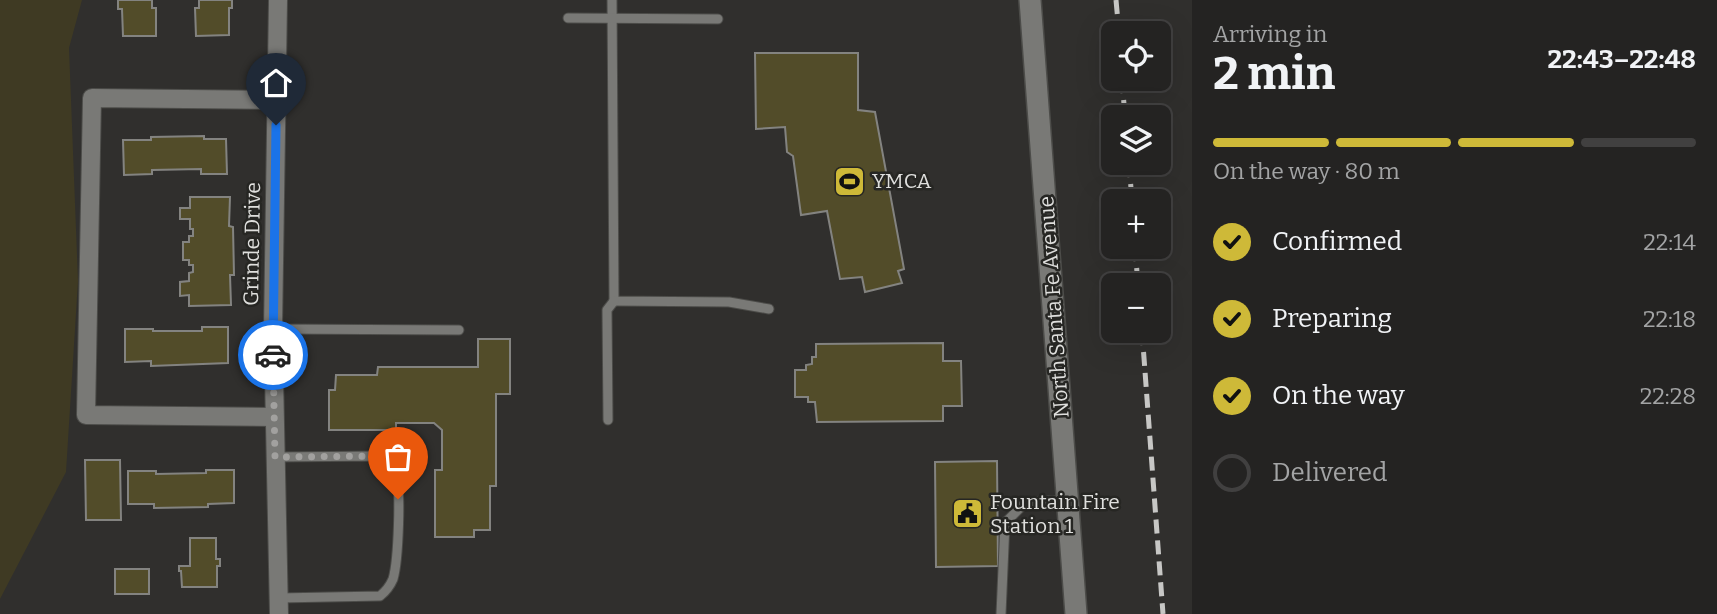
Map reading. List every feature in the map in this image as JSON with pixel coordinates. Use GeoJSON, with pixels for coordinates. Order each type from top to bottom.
{"type":"FeatureCollection","features":[{"type":"Feature","properties":{"kind":"main road","name":"North Santa Fe Avenue"},"geometry":{"type":"LineString","coordinates":[[1030,0],[1076,614]]}},
{"type":"Feature","properties":{"kind":"street","name":"Grinde Drive"},"geometry":{"type":"LineString","coordinates":[[278,0],[273,329],[279,606]]}},
{"type":"Feature","properties":{"kind":"street"},"geometry":{"type":"LineString","coordinates":[[274,417],[86,415],[92,98],[277,100]]}},
{"type":"Feature","properties":{"kind":"lane"},"geometry":{"type":"LineString","coordinates":[[608,420],[607,310],[614,301],[612,0]]}},
{"type":"Feature","properties":{"kind":"lane"},"geometry":{"type":"LineString","coordinates":[[568,18],[718,19]]}},
{"type":"Feature","properties":{"kind":"lane"},"geometry":{"type":"LineString","coordinates":[[614,301],[729,302],[769,309]]}},
{"type":"Feature","properties":{"kind":"lane"},"geometry":{"type":"LineString","coordinates":[[273,329],[459,330]]}},
{"type":"Feature","properties":{"kind":"lane"},"geometry":{"type":"LineString","coordinates":[[275,457],[380,456],[389,461],[396,473],[398,499],[395,568],[392,582],[380,596],[279,606]]}},
{"type":"Feature","properties":{"kind":"lane"},"geometry":{"type":"LineString","coordinates":[[1001,614],[1005,523],[1026,502],[1068,499]]}},
{"type":"Feature","properties":{"kind":"shaded area"},"geometry":{"type":"Polygon","coordinates":[[[0,0],[82,0],[69,48],[78,281],[66,472],[0,599],[0,0]]]}},
{"type":"Feature","properties":{"kind":"building"},"geometry":{"type":"Polygon","coordinates":[[[118,0],[152,0],[152,8],[156,8],[156,36],[123,36],[122,9],[118,9],[118,0]]]}},
{"type":"Feature","properties":{"kind":"building"},"geometry":{"type":"Polygon","coordinates":[[[199,0],[232,0],[232,8],[229,8],[229,35],[196,36],[195,8],[199,8],[199,0]]]}},
{"type":"Feature","properties":{"kind":"building"},"geometry":{"type":"Polygon","coordinates":[[[755,53],[858,53],[858,110],[875,112],[904,269],[898,271],[902,283],[865,292],[862,277],[840,279],[827,211],[801,215],[793,156],[787,152],[785,127],[756,129],[755,53]]]}},
{"type":"Feature","properties":{"kind":"building"},"geometry":{"type":"Polygon","coordinates":[[[204,136],[204,139],[226,139],[227,174],[201,174],[201,169],[152,170],[152,174],[124,175],[123,140],[204,136]]]}},
{"type":"Feature","properties":{"kind":"building"},"geometry":{"type":"Polygon","coordinates":[[[190,197],[230,197],[229,226],[233,227],[234,275],[230,275],[231,305],[189,306],[189,295],[180,296],[180,282],[189,281],[189,273],[193,272],[193,265],[189,265],[189,260],[183,260],[183,242],[189,242],[193,229],[190,229],[190,219],[180,219],[180,208],[190,208],[190,197]]]}},
{"type":"Feature","properties":{"kind":"building"},"geometry":{"type":"Polygon","coordinates":[[[202,327],[228,327],[228,363],[151,366],[151,361],[125,362],[125,329],[202,331],[202,327]]]}},
{"type":"Feature","properties":{"kind":"building"},"geometry":{"type":"Polygon","coordinates":[[[478,339],[510,339],[510,394],[496,394],[496,486],[490,486],[490,530],[474,530],[474,537],[435,537],[435,470],[442,470],[442,430],[434,423],[396,423],[396,430],[329,430],[329,390],[335,390],[336,375],[377,375],[378,367],[478,367],[478,339]]]}},
{"type":"Feature","properties":{"kind":"building"},"geometry":{"type":"Polygon","coordinates":[[[943,343],[943,361],[961,361],[962,406],[943,406],[943,421],[817,422],[815,402],[808,402],[808,397],[795,397],[795,370],[806,370],[806,365],[812,364],[812,357],[816,357],[816,344],[943,343]]]}},
{"type":"Feature","properties":{"kind":"building"},"geometry":{"type":"Polygon","coordinates":[[[85,460],[120,460],[121,520],[86,520],[85,460]]]}},
{"type":"Feature","properties":{"kind":"building","name":"Fountain Fire Station 1"},"geometry":{"type":"Polygon","coordinates":[[[997,461],[998,566],[936,567],[935,462],[997,461]]]}},
{"type":"Feature","properties":{"kind":"building"},"geometry":{"type":"Polygon","coordinates":[[[206,470],[234,470],[234,503],[208,504],[208,507],[154,508],[154,504],[128,504],[128,471],[156,471],[156,474],[206,473],[206,470]]]}},
{"type":"Feature","properties":{"kind":"building"},"geometry":{"type":"Polygon","coordinates":[[[190,538],[216,538],[216,559],[220,559],[220,566],[217,566],[217,587],[182,587],[179,566],[190,566],[190,538]]]}},
{"type":"Feature","properties":{"kind":"building"},"geometry":{"type":"Polygon","coordinates":[[[115,569],[149,569],[149,594],[115,594],[115,569]]]}},
{"type":"Feature","properties":{"kind":"railway"},"geometry":{"type":"LineString","coordinates":[[1116,0],[1118,21]]}},
{"type":"Feature","properties":{"kind":"railway"},"geometry":{"type":"LineString","coordinates":[[1123,91],[1124,105]]}},
{"type":"Feature","properties":{"kind":"railway"},"geometry":{"type":"LineString","coordinates":[[1130,175],[1131,189]]}},
{"type":"Feature","properties":{"kind":"railway"},"geometry":{"type":"LineString","coordinates":[[1136,259],[1137,273]]}},
{"type":"Feature","properties":{"kind":"railway"},"geometry":{"type":"LineString","coordinates":[[1143,343],[1163,614]]}},
{"type":"Feature","properties":{"kind":"way so far"},"geometry":{"type":"LineString","coordinates":[[273,355],[275,457],[380,456],[389,461],[396,473],[398,499]]}},
{"type":"Feature","properties":{"kind":"place","name":"YMCA"},"geometry":{"type":"Point","coordinates":[849,181]}},
{"type":"Feature","properties":{"kind":"place","name":"Fountain Fire Station 1"},"geometry":{"type":"Point","coordinates":[967,514]}},
{"type":"Feature","properties":{"kind":"route"},"geometry":{"type":"LineString","coordinates":[[273,355],[276,125]]}}]}
